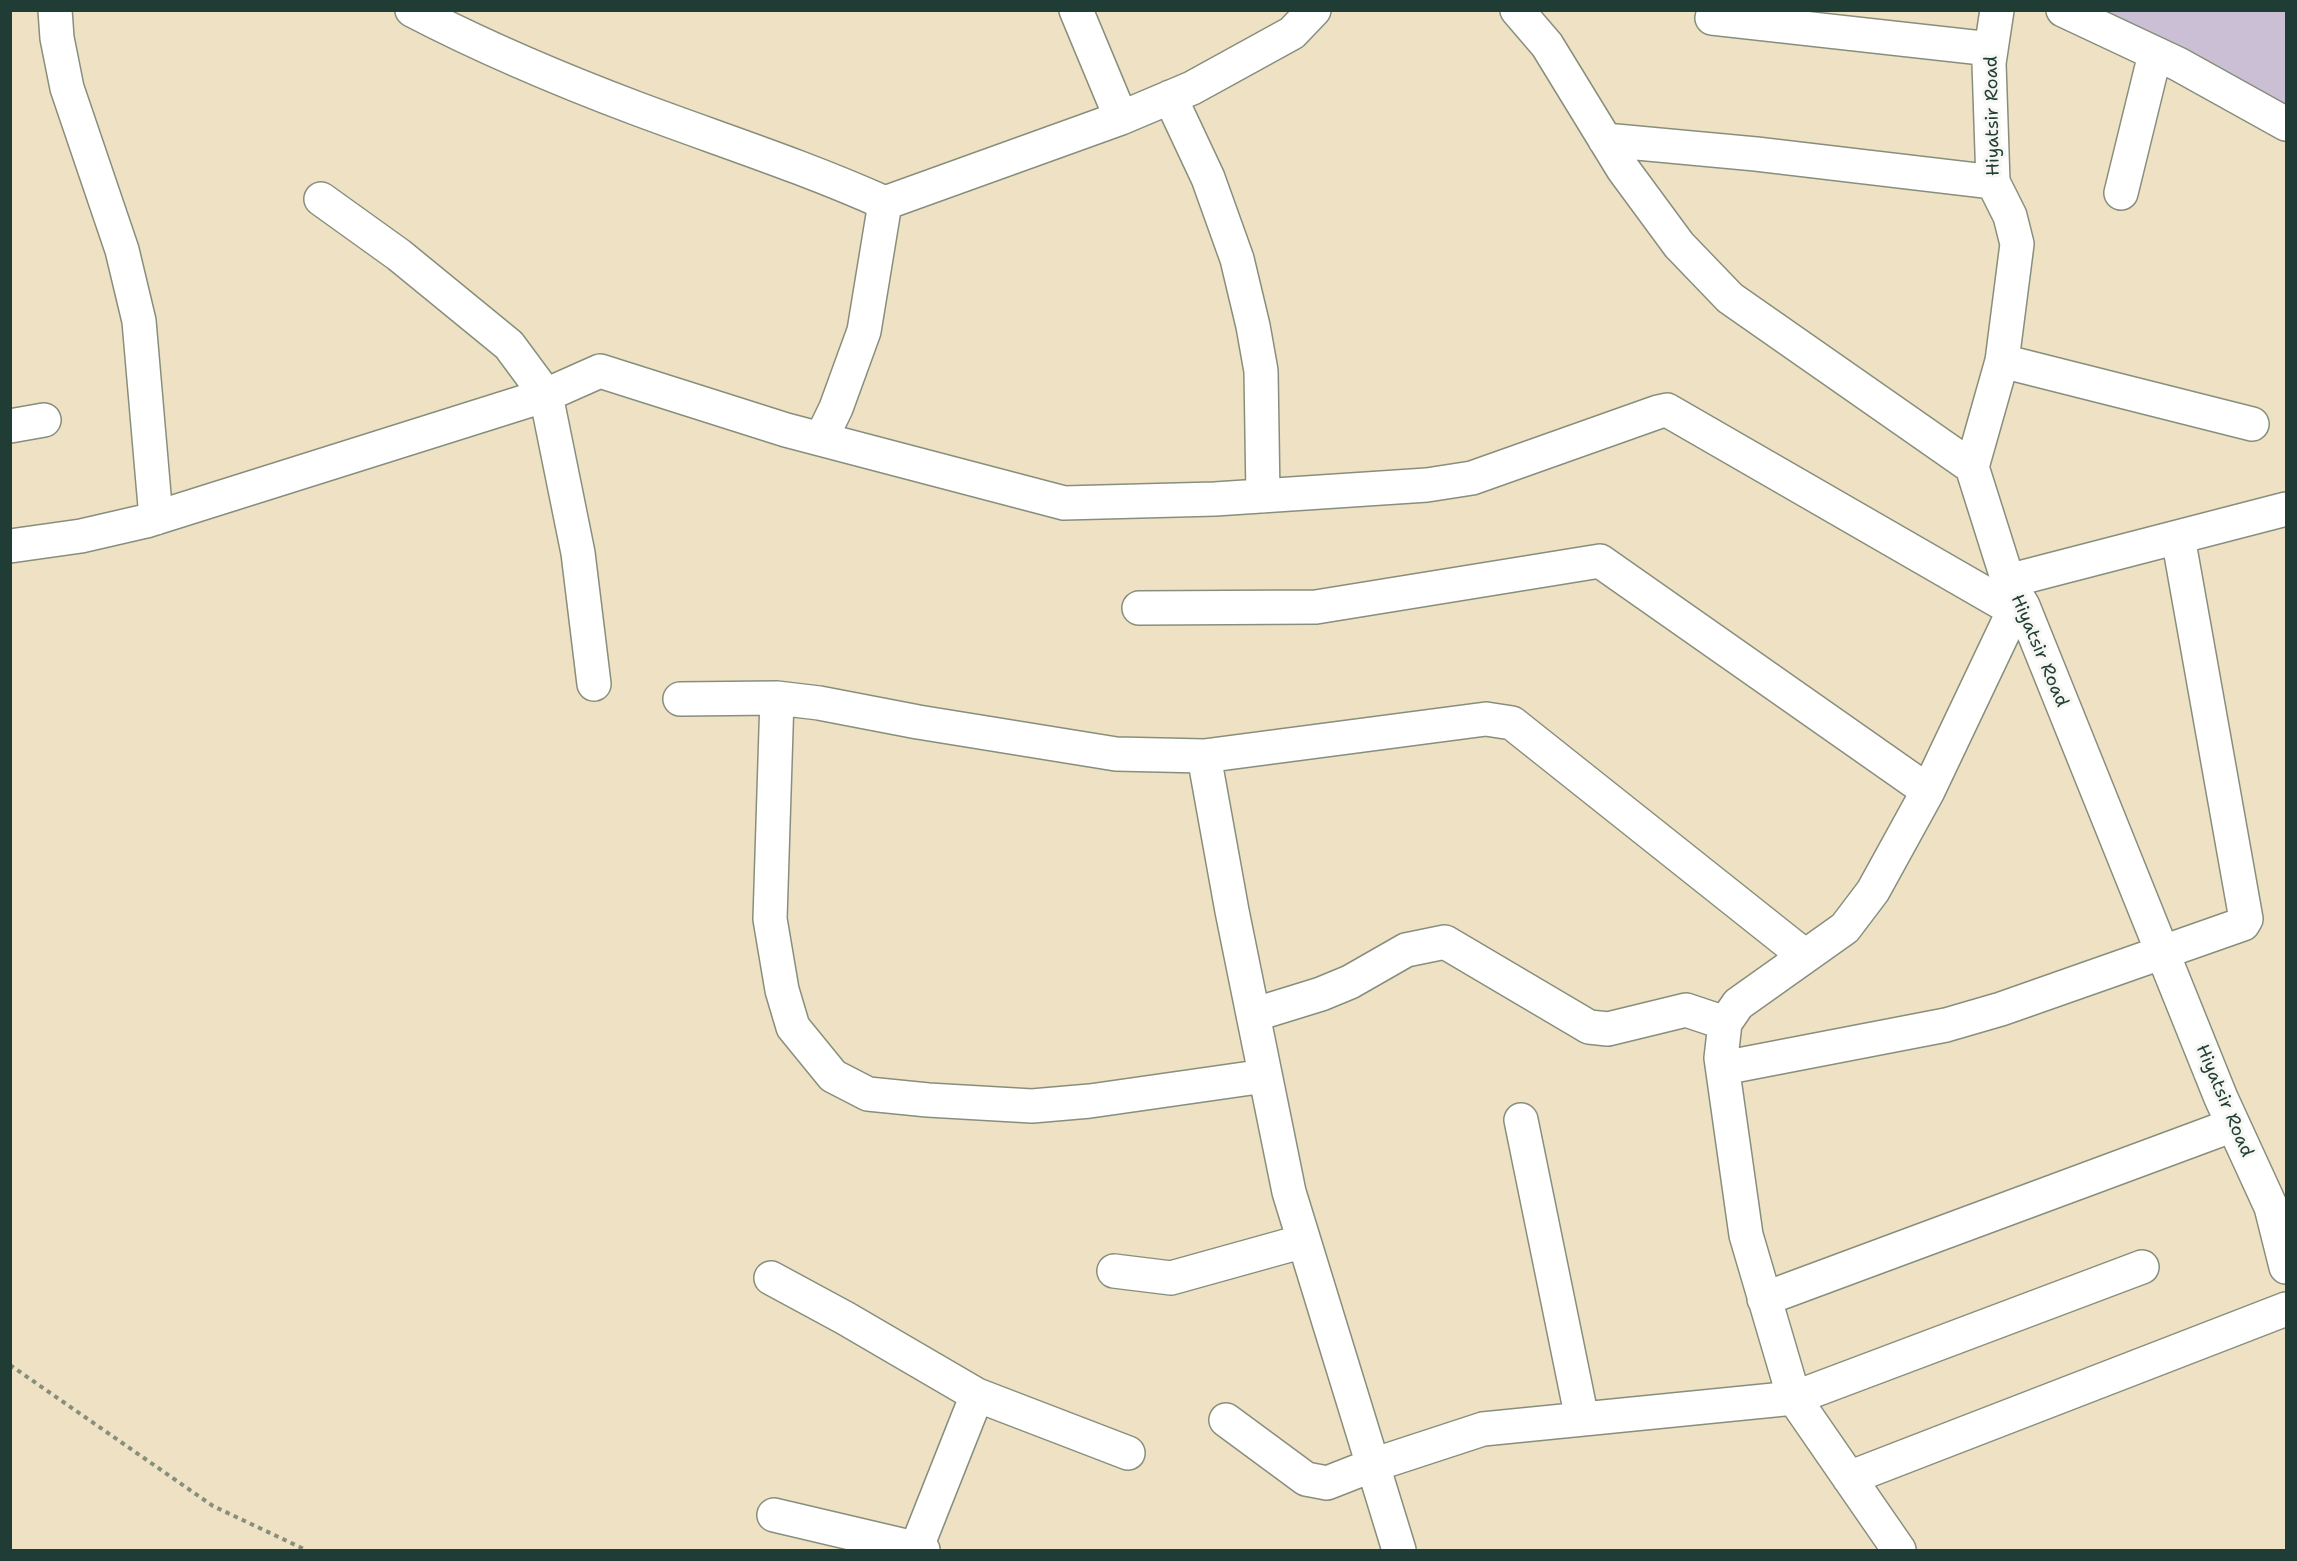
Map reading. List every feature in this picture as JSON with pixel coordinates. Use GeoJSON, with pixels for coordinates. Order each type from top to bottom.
{"type":"FeatureCollection","features":[{"type":"Feature","properties":{"kind":"street"},"geometry":{"type":"LineString","coordinates":[[412,10],[475,43],[636,108],[830,178],[885,203],[1120,118],[1192,88],[1292,33],[1314,10]]}},
{"type":"Feature","properties":{"kind":"street"},"geometry":{"type":"LineString","coordinates":[[1076,10],[1120,118]]}},
{"type":"Feature","properties":{"kind":"street"},"geometry":{"type":"LineString","coordinates":[[1517,10],[1547,45],[1623,169],[1679,245],[1730,298],[1972,467]]}},
{"type":"Feature","properties":{"kind":"street","name":"Hiyatsir Road"},"geometry":{"type":"LineString","coordinates":[[1997,10],[1989,63],[1993,182],[2010,216],[2017,244],[2002,361],[1972,467],[2015,599],[2234,1125],[2271,1207],[2286,1267]]}},
{"type":"Feature","properties":{"kind":"street"},"geometry":{"type":"LineString","coordinates":[[2062,10],[2155,54],[2286,124]]}},
{"type":"Feature","properties":{"kind":"street"},"geometry":{"type":"LineString","coordinates":[[1712,18],[1991,49]]}},
{"type":"Feature","properties":{"kind":"street"},"geometry":{"type":"LineString","coordinates":[[56,24],[67,88],[122,250],[139,321],[156,518]]}},
{"type":"Feature","properties":{"kind":"street"},"geometry":{"type":"LineString","coordinates":[[2121,193],[2155,54]]}},
{"type":"Feature","properties":{"kind":"street"},"geometry":{"type":"LineString","coordinates":[[1170,97],[1208,178],[1243,282],[1261,371],[1263,496]]}},
{"type":"Feature","properties":{"kind":"street"},"geometry":{"type":"LineString","coordinates":[[1605,140],[1756,154],[1993,182]]}},
{"type":"Feature","properties":{"kind":"street"},"geometry":{"type":"LineString","coordinates":[[321,199],[399,255],[509,345],[554,391],[578,553],[594,684]]}},
{"type":"Feature","properties":{"kind":"street"},"geometry":{"type":"LineString","coordinates":[[821,439],[836,408],[864,332],[885,203]]}},
{"type":"Feature","properties":{"kind":"street"},"geometry":{"type":"LineString","coordinates":[[2002,361],[2252,424]]}},
{"type":"Feature","properties":{"kind":"street"},"geometry":{"type":"LineString","coordinates":[[10,546],[81,536],[156,518],[554,391],[600,371],[821,439],[1064,503],[1263,496],[1428,485],[1472,478],[1667,410],[2015,599]]}},
{"type":"Feature","properties":{"kind":"street"},"geometry":{"type":"LineString","coordinates":[[10,426],[44,420]]}},
{"type":"Feature","properties":{"kind":"street"},"geometry":{"type":"LineString","coordinates":[[1899,1551],[1794,1398],[1746,1235],[1721,1058],[1725,1023],[1737,1004],[1845,928],[1873,891],[1928,791],[2015,599],[2178,537],[2286,509]]}},
{"type":"Feature","properties":{"kind":"street"},"geometry":{"type":"LineString","coordinates":[[1722,1068],[1946,1025],[2001,1009],[2243,924],[2246,919],[2178,537]]}},
{"type":"Feature","properties":{"kind":"street"},"geometry":{"type":"LineString","coordinates":[[1139,608],[1316,607],[1600,561],[1928,791]]}},
{"type":"Feature","properties":{"kind":"street"},"geometry":{"type":"LineString","coordinates":[[680,699],[777,698],[819,703],[918,722],[1116,754],[1204,756],[1486,719],[1512,723],[1805,956]]}},
{"type":"Feature","properties":{"kind":"street"},"geometry":{"type":"LineString","coordinates":[[777,698],[770,918],[782,990],[793,1027],[833,1076],[868,1094],[1032,1106],[1090,1101],[1265,1076]]}},
{"type":"Feature","properties":{"kind":"street"},"geometry":{"type":"LineString","coordinates":[[1204,756],[1289,1192],[1400,1551]]}},
{"type":"Feature","properties":{"kind":"street"},"geometry":{"type":"LineString","coordinates":[[1253,1015],[1321,994],[1350,982],[1406,950],[1445,942],[1589,1027],[1608,1029],[1686,1010],[1725,1023]]}},
{"type":"Feature","properties":{"kind":"street"},"geometry":{"type":"LineString","coordinates":[[1521,1120],[1582,1419]]}},
{"type":"Feature","properties":{"kind":"street"},"geometry":{"type":"LineString","coordinates":[[1764,1299],[2234,1125]]}},
{"type":"Feature","properties":{"kind":"street"},"geometry":{"type":"LineString","coordinates":[[1114,1271],[1171,1278],[1304,1241]]}},
{"type":"Feature","properties":{"kind":"street"},"geometry":{"type":"LineString","coordinates":[[1226,1420],[1306,1479],[1327,1483],[1373,1465],[1483,1429],[1794,1398],[2142,1267]]}},
{"type":"Feature","properties":{"kind":"street"},"geometry":{"type":"LineString","coordinates":[[771,1278],[977,1395],[1128,1453]]}},
{"type":"Feature","properties":{"kind":"street"},"geometry":{"type":"LineString","coordinates":[[1850,1478],[2286,1309]]}},
{"type":"Feature","properties":{"kind":"street"},"geometry":{"type":"LineString","coordinates":[[774,1515],[919,1550],[977,1395]]}},
{"type":"Feature","properties":{"kind":"path"},"geometry":{"type":"LineString","coordinates":[[10,1365],[213,1506],[306,1551]]}},
{"type":"Feature","properties":{"kind":"shaded area"},"geometry":{"type":"Polygon","coordinates":[[[2054,11],[2286,11],[2286,131],[2054,11]]]}}]}
